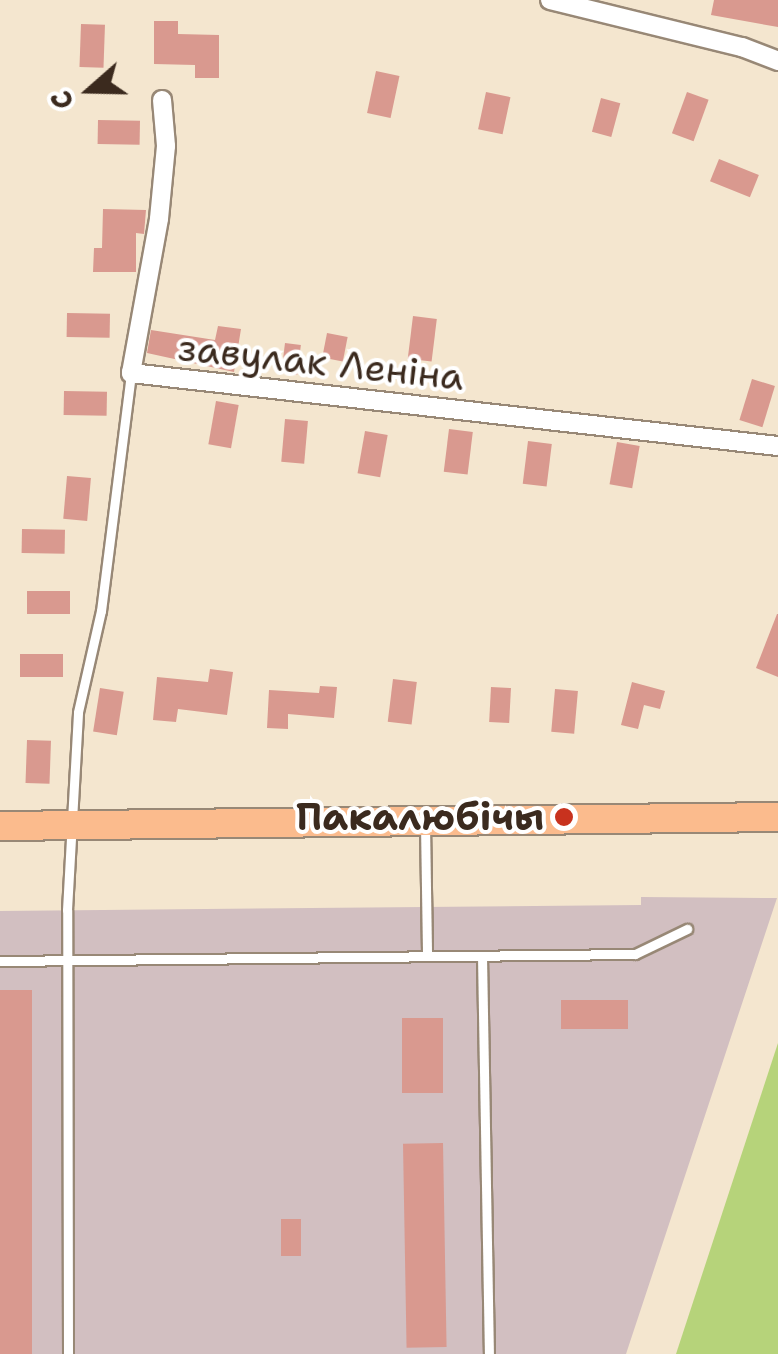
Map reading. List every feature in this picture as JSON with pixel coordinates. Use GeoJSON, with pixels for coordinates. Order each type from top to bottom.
{"type":"FeatureCollection","features":[{"type":"Feature","properties":{"kind":"main road"},"geometry":{"type":"LineString","coordinates":[[0,826],[778,817]]}},
{"type":"Feature","properties":{"kind":"street"},"geometry":{"type":"LineString","coordinates":[[550,0],[742,47],[778,61]]}},
{"type":"Feature","properties":{"kind":"street","name":"завулак Леніна"},"geometry":{"type":"LineString","coordinates":[[162,100],[166,146],[158,220],[130,373],[778,446]]}},
{"type":"Feature","properties":{"kind":"lane"},"geometry":{"type":"LineString","coordinates":[[68,1354],[67,960],[78,712],[102,611],[130,373]]}},
{"type":"Feature","properties":{"kind":"lane"},"geometry":{"type":"LineString","coordinates":[[425,819],[427,956]]}},
{"type":"Feature","properties":{"kind":"lane"},"geometry":{"type":"LineString","coordinates":[[0,961],[635,954],[687,929]]}},
{"type":"Feature","properties":{"kind":"lane"},"geometry":{"type":"LineString","coordinates":[[482,956],[489,1354]]}},
{"type":"Feature","properties":{"kind":"shaded area"},"geometry":{"type":"Polygon","coordinates":[[[641,897],[777,898],[626,1354],[0,1354],[0,911],[641,905],[641,897]]]}},
{"type":"Feature","properties":{"kind":"green space"},"geometry":{"type":"Polygon","coordinates":[[[778,1043],[778,1354],[676,1354],[778,1043]]]}},
{"type":"Feature","properties":{"kind":"building"},"geometry":{"type":"Polygon","coordinates":[[[714,0],[778,0],[778,27],[711,15],[714,0]]]}},
{"type":"Feature","properties":{"kind":"building"},"geometry":{"type":"Polygon","coordinates":[[[154,21],[178,21],[178,34],[219,35],[219,78],[195,78],[195,65],[154,64],[154,21]]]}},
{"type":"Feature","properties":{"kind":"building"},"geometry":{"type":"Polygon","coordinates":[[[81,24],[105,25],[103,68],[79,67],[81,24]]]}},
{"type":"Feature","properties":{"kind":"building"},"geometry":{"type":"Polygon","coordinates":[[[376,71],[399,76],[391,118],[367,113],[376,71]]]}},
{"type":"Feature","properties":{"kind":"building"},"geometry":{"type":"Polygon","coordinates":[[[486,92],[510,97],[503,134],[478,129],[486,92]]]}},
{"type":"Feature","properties":{"kind":"building"},"geometry":{"type":"Polygon","coordinates":[[[687,92],[709,100],[694,141],[672,133],[687,92]]]}},
{"type":"Feature","properties":{"kind":"building"},"geometry":{"type":"Polygon","coordinates":[[[601,98],[620,103],[611,137],[592,132],[601,98]]]}},
{"type":"Feature","properties":{"kind":"building"},"geometry":{"type":"Polygon","coordinates":[[[98,120],[140,121],[140,145],[98,144],[98,120]]]}},
{"type":"Feature","properties":{"kind":"building"},"geometry":{"type":"Polygon","coordinates":[[[719,159],[759,175],[750,197],[710,181],[719,159]]]}},
{"type":"Feature","properties":{"kind":"building"},"geometry":{"type":"Polygon","coordinates":[[[103,209],[146,210],[144,234],[136,233],[136,272],[93,272],[94,248],[102,248],[103,209]]]}},
{"type":"Feature","properties":{"kind":"building"},"geometry":{"type":"Polygon","coordinates":[[[67,313],[110,314],[110,338],[67,337],[67,313]]]}},
{"type":"Feature","properties":{"kind":"building"},"geometry":{"type":"Polygon","coordinates":[[[413,316],[437,319],[432,362],[408,359],[413,316]]]}},
{"type":"Feature","properties":{"kind":"building"},"geometry":{"type":"Polygon","coordinates":[[[218,326],[241,329],[234,372],[147,353],[151,330],[215,340],[218,326]]]}},
{"type":"Feature","properties":{"kind":"building"},"geometry":{"type":"Polygon","coordinates":[[[327,333],[348,337],[343,362],[322,358],[327,333]]]}},
{"type":"Feature","properties":{"kind":"building"},"geometry":{"type":"Polygon","coordinates":[[[285,343],[301,345],[297,375],[281,373],[285,343]]]}},
{"type":"Feature","properties":{"kind":"building"},"geometry":{"type":"Polygon","coordinates":[[[752,379],[775,386],[762,427],[739,420],[752,379]]]}},
{"type":"Feature","properties":{"kind":"building"},"geometry":{"type":"Polygon","coordinates":[[[64,391],[107,392],[107,416],[64,415],[64,391]]]}},
{"type":"Feature","properties":{"kind":"building"},"geometry":{"type":"Polygon","coordinates":[[[216,401],[239,405],[231,448],[208,444],[216,401]]]}},
{"type":"Feature","properties":{"kind":"building"},"geometry":{"type":"Polygon","coordinates":[[[285,419],[308,421],[304,464],[281,462],[285,419]]]}},
{"type":"Feature","properties":{"kind":"building"},"geometry":{"type":"Polygon","coordinates":[[[449,429],[473,432],[468,475],[444,472],[449,429]]]}},
{"type":"Feature","properties":{"kind":"building"},"geometry":{"type":"Polygon","coordinates":[[[365,431],[388,435],[380,477],[358,473],[365,431]]]}},
{"type":"Feature","properties":{"kind":"building"},"geometry":{"type":"Polygon","coordinates":[[[528,441],[552,444],[547,487],[523,484],[528,441]]]}},
{"type":"Feature","properties":{"kind":"building"},"geometry":{"type":"Polygon","coordinates":[[[617,442],[640,446],[632,488],[610,484],[617,442]]]}},
{"type":"Feature","properties":{"kind":"building"},"geometry":{"type":"Polygon","coordinates":[[[67,476],[91,478],[87,521],[63,519],[67,476]]]}},
{"type":"Feature","properties":{"kind":"building"},"geometry":{"type":"Polygon","coordinates":[[[22,529],[65,530],[65,554],[22,553],[22,529]]]}},
{"type":"Feature","properties":{"kind":"building"},"geometry":{"type":"Polygon","coordinates":[[[27,591],[70,591],[70,614],[27,614],[27,591]]]}},
{"type":"Feature","properties":{"kind":"building"},"geometry":{"type":"Polygon","coordinates":[[[778,614],[778,677],[756,668],[778,614]]]}},
{"type":"Feature","properties":{"kind":"building"},"geometry":{"type":"Polygon","coordinates":[[[20,654],[63,654],[63,677],[20,677],[20,654]]]}},
{"type":"Feature","properties":{"kind":"building"},"geometry":{"type":"Polygon","coordinates":[[[210,669],[233,672],[227,715],[178,709],[176,722],[153,720],[157,677],[208,682],[210,669]]]}},
{"type":"Feature","properties":{"kind":"building"},"geometry":{"type":"Polygon","coordinates":[[[393,679],[417,682],[412,725],[388,722],[393,679]]]}},
{"type":"Feature","properties":{"kind":"building"},"geometry":{"type":"Polygon","coordinates":[[[632,682],[665,691],[660,709],[644,705],[638,729],[621,725],[632,682]]]}},
{"type":"Feature","properties":{"kind":"building"},"geometry":{"type":"Polygon","coordinates":[[[320,686],[337,687],[334,718],[288,714],[288,729],[267,728],[269,690],[319,693],[320,686]]]}},
{"type":"Feature","properties":{"kind":"building"},"geometry":{"type":"Polygon","coordinates":[[[491,687],[511,688],[509,723],[489,722],[491,687]]]}},
{"type":"Feature","properties":{"kind":"building"},"geometry":{"type":"Polygon","coordinates":[[[100,688],[124,692],[117,735],[93,731],[100,688]]]}},
{"type":"Feature","properties":{"kind":"building"},"geometry":{"type":"Polygon","coordinates":[[[555,689],[578,691],[574,734],[551,732],[555,689]]]}},
{"type":"Feature","properties":{"kind":"building"},"geometry":{"type":"Polygon","coordinates":[[[27,740],[51,741],[49,784],[25,783],[27,740]]]}},
{"type":"Feature","properties":{"kind":"building"},"geometry":{"type":"Polygon","coordinates":[[[0,990],[32,990],[32,1354],[0,1354],[0,990]]]}},
{"type":"Feature","properties":{"kind":"building"},"geometry":{"type":"Polygon","coordinates":[[[561,1000],[628,1000],[628,1029],[561,1029],[561,1000]]]}},
{"type":"Feature","properties":{"kind":"building"},"geometry":{"type":"Polygon","coordinates":[[[402,1018],[443,1018],[443,1093],[402,1093],[402,1018]]]}},
{"type":"Feature","properties":{"kind":"building"},"geometry":{"type":"Polygon","coordinates":[[[443,1143],[447,1347],[407,1348],[403,1144],[443,1143]]]}},
{"type":"Feature","properties":{"kind":"building"},"geometry":{"type":"Polygon","coordinates":[[[281,1219],[301,1219],[301,1256],[281,1256],[281,1219]]]}},
{"type":"Feature","properties":{"kind":"place","name":"Пакалюбічы"},"geometry":{"type":"Point","coordinates":[564,817]}}]}
